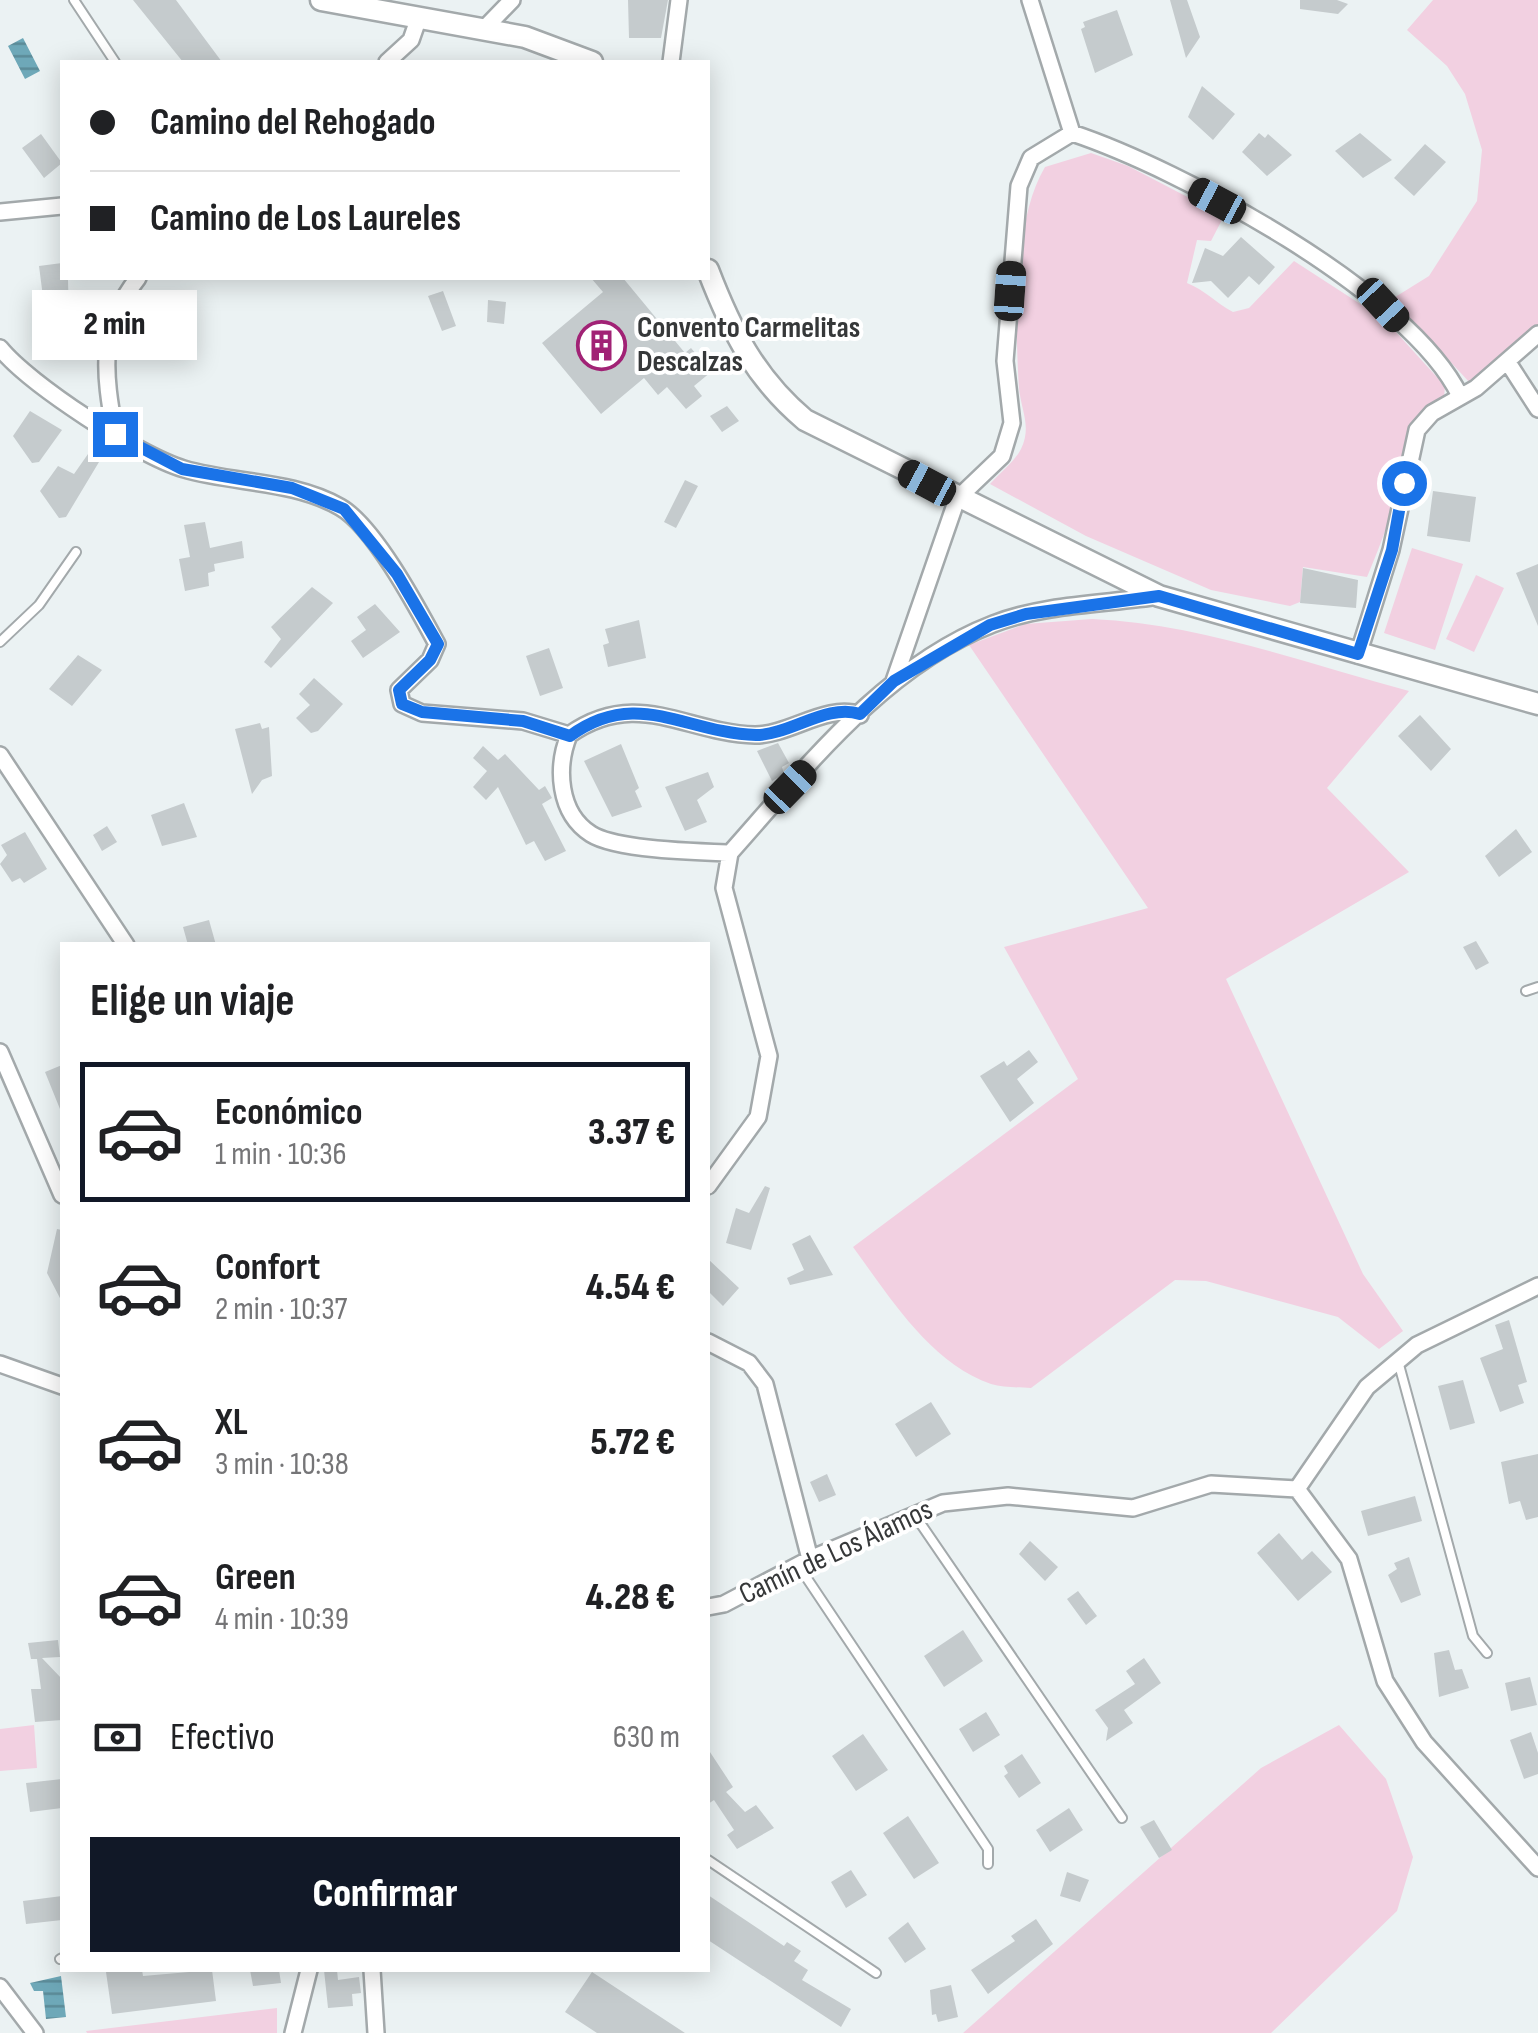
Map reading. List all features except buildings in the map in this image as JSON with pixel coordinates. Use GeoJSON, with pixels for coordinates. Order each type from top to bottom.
{"type":"FeatureCollection","features":[{"type":"Feature","properties":{"kind":"street"},"geometry":{"type":"LineString","coordinates":[[321,0],[543,42],[587,60]]}},
{"type":"Feature","properties":{"kind":"street"},"geometry":{"type":"LineString","coordinates":[[483,30],[512,0]]}},
{"type":"Feature","properties":{"kind":"street"},"geometry":{"type":"LineString","coordinates":[[671,60],[679,0]]}},
{"type":"Feature","properties":{"kind":"street"},"geometry":{"type":"LineString","coordinates":[[1030,0],[1072,134]]}},
{"type":"Feature","properties":{"kind":"street"},"geometry":{"type":"LineString","coordinates":[[388,60],[412,40],[418,20]]}},
{"type":"Feature","properties":{"kind":"street"},"geometry":{"type":"LineString","coordinates":[[894,681],[957,498],[1002,456],[1012,423],[1005,361],[1019,186],[1031,158],[1072,134],[1118,149],[1250,218],[1383,305],[1452,377],[1460,396]]}},
{"type":"Feature","properties":{"kind":"street"},"geometry":{"type":"LineString","coordinates":[[0,212],[60,206]]}},
{"type":"Feature","properties":{"kind":"street"},"geometry":{"type":"LineString","coordinates":[[710,275],[734,336],[784,402],[805,420],[1159,596],[1538,704]]}},
{"type":"Feature","properties":{"kind":"street"},"geometry":{"type":"LineString","coordinates":[[115,434],[104,362],[106,335],[120,300],[136,280]]}},
{"type":"Feature","properties":{"kind":"street"},"geometry":{"type":"LineString","coordinates":[[1358,654],[1392,550],[1417,430],[1432,413],[1476,388],[1538,334]]}},
{"type":"Feature","properties":{"kind":"street"},"geometry":{"type":"LineString","coordinates":[[0,348],[16,368],[115,434],[182,469],[292,488],[344,509],[397,574],[438,644],[430,660],[399,690],[402,704],[422,712],[523,721],[570,736]]}},
{"type":"Feature","properties":{"kind":"street"},"geometry":{"type":"LineString","coordinates":[[1507,361],[1538,409]]}},
{"type":"Feature","properties":{"kind":"street"},"geometry":{"type":"LineString","coordinates":[[710,1183],[758,1116],[769,1056],[724,888],[730,853],[894,681],[990,625],[1026,614],[1159,596]]}},
{"type":"Feature","properties":{"kind":"street"},"geometry":{"type":"LineString","coordinates":[[730,853],[670,850],[594,836],[581,826],[566,801],[560,775],[561,756],[570,736],[610,716],[650,711],[720,734],[767,735],[847,710],[860,714]]}},
{"type":"Feature","properties":{"kind":"street"},"geometry":{"type":"LineString","coordinates":[[0,755],[124,942]]}},
{"type":"Feature","properties":{"kind":"street"},"geometry":{"type":"LineString","coordinates":[[0,1052],[60,1190]]}},
{"type":"Feature","properties":{"kind":"street"},"geometry":{"type":"LineString","coordinates":[[1538,1286],[1417,1345],[1367,1387],[1297,1489],[1348,1559],[1385,1682],[1424,1742],[1538,1868]]}},
{"type":"Feature","properties":{"kind":"street"},"geometry":{"type":"LineString","coordinates":[[710,1343],[749,1363],[765,1384],[805,1563]]}},
{"type":"Feature","properties":{"kind":"street"},"geometry":{"type":"LineString","coordinates":[[0,1364],[60,1385]]}},
{"type":"Feature","properties":{"kind":"street","name":"Camín de Los Álamos"},"geometry":{"type":"LineString","coordinates":[[710,1607],[724,1604],[805,1563],[943,1503],[1008,1496],[1133,1508],[1211,1484],[1297,1489]]}},
{"type":"Feature","properties":{"kind":"street"},"geometry":{"type":"LineString","coordinates":[[293,2033],[308,1972]]}},
{"type":"Feature","properties":{"kind":"street"},"geometry":{"type":"LineString","coordinates":[[372,1972],[376,2033]]}},
{"type":"Feature","properties":{"kind":"street"},"geometry":{"type":"LineString","coordinates":[[0,1987],[36,2033]]}},
{"type":"Feature","properties":{"kind":"lane"},"geometry":{"type":"LineString","coordinates":[[74,0],[114,60]]}},
{"type":"Feature","properties":{"kind":"lane"},"geometry":{"type":"LineString","coordinates":[[0,642],[38,605],[76,552]]}},
{"type":"Feature","properties":{"kind":"lane"},"geometry":{"type":"LineString","coordinates":[[1526,991],[1538,987]]}},
{"type":"Feature","properties":{"kind":"lane"},"geometry":{"type":"LineString","coordinates":[[1398,1361],[1473,1636],[1487,1653]]}},
{"type":"Feature","properties":{"kind":"lane"},"geometry":{"type":"LineString","coordinates":[[914,1514],[1122,1818]]}},
{"type":"Feature","properties":{"kind":"lane"},"geometry":{"type":"LineString","coordinates":[[805,1563],[988,1850],[988,1864]]}},
{"type":"Feature","properties":{"kind":"lane"},"geometry":{"type":"LineString","coordinates":[[710,1861],[876,1973]]}},
{"type":"Feature","properties":{"kind":"shaded area"},"geometry":{"type":"Polygon","coordinates":[[[1433,0],[1538,0],[1538,327],[1471,384],[1392,299],[1429,276],[1477,201],[1482,150],[1465,94],[1447,66],[1407,30],[1433,0]]]}},
{"type":"Feature","properties":{"kind":"shaded area"},"geometry":{"type":"Polygon","coordinates":[[[1091,153],[1128,166],[1224,216],[1211,241],[1197,240],[1187,283],[1233,312],[1249,308],[1294,261],[1385,320],[1445,386],[1444,398],[1428,408],[1409,435],[1389,519],[1367,577],[1303,567],[1300,602],[1290,606],[1211,590],[1086,536],[990,484],[1018,453],[1026,433],[1019,388],[1017,304],[1027,215],[1045,167],[1091,153]]]}},
{"type":"Feature","properties":{"kind":"shaded area"},"geometry":{"type":"Polygon","coordinates":[[[1412,548],[1463,564],[1435,650],[1384,633],[1412,548]]]}},
{"type":"Feature","properties":{"kind":"shaded area"},"geometry":{"type":"Polygon","coordinates":[[[1476,575],[1504,588],[1474,652],[1446,639],[1476,575]]]}},
{"type":"Feature","properties":{"kind":"shaded area"},"geometry":{"type":"Polygon","coordinates":[[[1092,619],[1133,622],[1213,637],[1409,691],[1327,788],[1409,872],[1226,979],[1363,1274],[1403,1331],[1379,1349],[1338,1317],[1206,1281],[1175,1280],[1031,1388],[996,1385],[969,1374],[930,1344],[896,1306],[853,1247],[1078,1079],[1004,947],[1148,908],[969,645],[1025,624],[1092,619]]]}},
{"type":"Feature","properties":{"kind":"shaded area"},"geometry":{"type":"Polygon","coordinates":[[[34,1725],[37,1768],[0,1771],[0,1729],[34,1725]]]}},
{"type":"Feature","properties":{"kind":"shaded area"},"geometry":{"type":"Polygon","coordinates":[[[1339,1725],[1386,1779],[1413,1857],[1397,1911],[1271,2033],[963,2033],[1261,1768],[1339,1725]]]}},
{"type":"Feature","properties":{"kind":"shaded area"},"geometry":{"type":"Polygon","coordinates":[[[277,2008],[277,2033],[86,2031],[277,2008]]]}},
{"type":"Feature","properties":{"kind":"water"},"geometry":{"type":"Polygon","coordinates":[[[23,38],[40,71],[25,79],[8,46],[23,38]]]}},
{"type":"Feature","properties":{"kind":"water"},"geometry":{"type":"Polygon","coordinates":[[[61,1976],[66,2017],[46,2019],[43,1991],[34,1991],[30,1983],[61,1976]]]}},
{"type":"Feature","properties":{"kind":"place","name":"Convento Carmelitas Descalzas"},"geometry":{"type":"Point","coordinates":[602,345]}},
{"type":"Feature","properties":{"kind":"route"},"geometry":{"type":"LineString","coordinates":[[115,434],[182,469],[292,488],[344,509],[397,574],[438,644],[430,660],[399,690],[402,704],[422,712],[523,721],[570,736],[610,716],[650,711],[720,734],[767,735],[847,710],[860,714],[894,681],[990,625],[1026,614],[1159,596],[1358,654],[1392,550],[1404,483]]}}]}
